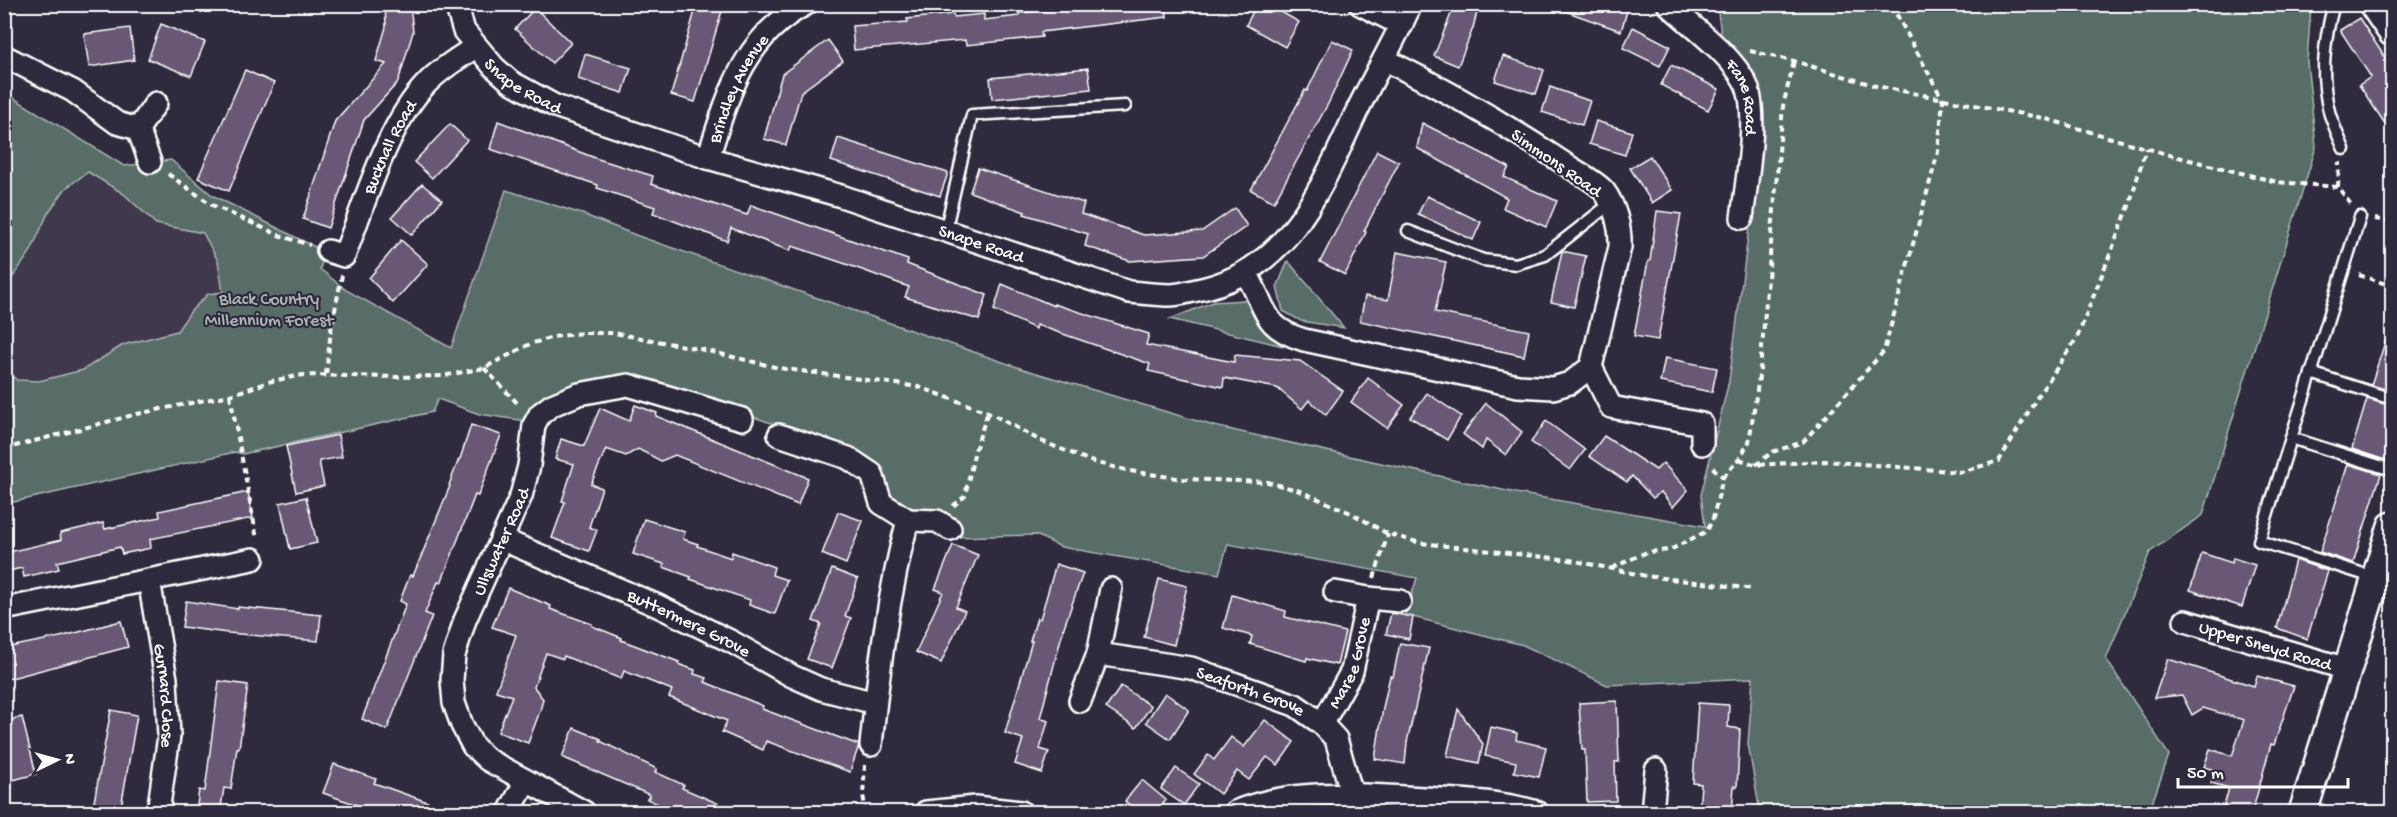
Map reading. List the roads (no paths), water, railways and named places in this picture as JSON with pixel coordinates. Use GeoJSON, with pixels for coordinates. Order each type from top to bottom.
{"type":"FeatureCollection","features":[{"type":"Feature","properties":{"kind":"street","name":"Snape Road"},"geometry":{"type":"LineString","coordinates":[[456,4],[464,31],[475,47],[511,82],[555,106],[708,158],[841,196],[1129,292],[1172,295],[1221,285],[1246,273],[1266,258],[1299,224],[1322,185],[1411,4]]}},
{"type":"Feature","properties":{"kind":"street","name":"Brindley Avenue"},"geometry":{"type":"LineString","coordinates":[[708,158],[723,111],[745,60],[763,37],[780,21],[806,4]]}},
{"type":"Feature","properties":{"kind":"street"},"geometry":{"type":"LineString","coordinates":[[1360,4],[1402,25]]}},
{"type":"Feature","properties":{"kind":"street","name":"Fane Road"},"geometry":{"type":"LineString","coordinates":[[1668,4],[1728,60],[1745,83],[1752,104],[1742,219]]}},
{"type":"Feature","properties":{"kind":"street"},"geometry":{"type":"LineString","coordinates":[[2373,4],[2392,32]]}},
{"type":"Feature","properties":{"kind":"street","name":"Bucknall Road"},"geometry":{"type":"LineString","coordinates":[[336,254],[402,117],[427,83],[475,47]]}},
{"type":"Feature","properties":{"kind":"street"},"geometry":{"type":"LineString","coordinates":[[4,56],[73,91],[117,123],[138,129]]}},
{"type":"Feature","properties":{"kind":"street","name":"Simmons Road"},"geometry":{"type":"LineString","coordinates":[[1384,59],[1454,94],[1603,189],[1621,234],[1592,367]]}},
{"type":"Feature","properties":{"kind":"street"},"geometry":{"type":"LineString","coordinates":[[138,129],[156,103]]}},
{"type":"Feature","properties":{"kind":"street"},"geometry":{"type":"LineString","coordinates":[[138,129],[150,162]]}},
{"type":"Feature","properties":{"kind":"street"},"geometry":{"type":"LineString","coordinates":[[1246,273],[1258,294],[1268,320],[1284,334],[1518,386],[1553,388],[1570,383],[1592,367],[1611,407],[1702,424],[1702,444]]}},
{"type":"Feature","properties":{"kind":"street","name":"Ullswater Road"},"geometry":{"type":"LineString","coordinates":[[584,813],[488,760],[473,746],[454,704],[452,680],[454,656],[465,620],[521,496],[529,466],[534,425],[540,414],[552,405],[579,394],[628,385],[742,419]]}},
{"type":"Feature","properties":{"kind":"street"},"geometry":{"type":"LineString","coordinates":[[779,435],[849,458],[872,474],[881,503],[908,520],[943,525]]}},
{"type":"Feature","properties":{"kind":"street"},"geometry":{"type":"LineString","coordinates":[[871,745],[894,577],[908,520]]}},
{"type":"Feature","properties":{"kind":"street","name":"Upper Sneyd Road"},"geometry":{"type":"LineString","coordinates":[[2303,813],[2392,526]]}},
{"type":"Feature","properties":{"kind":"street","name":"Buttermere Grove"},"geometry":{"type":"LineString","coordinates":[[501,539],[683,618],[821,689],[875,703]]}},
{"type":"Feature","properties":{"kind":"street"},"geometry":{"type":"LineString","coordinates":[[4,609],[253,559]]}},
{"type":"Feature","properties":{"kind":"street","name":"Gurnard Close"},"geometry":{"type":"LineString","coordinates":[[149,580],[166,679],[169,736],[158,813]]}},
{"type":"Feature","properties":{"kind":"street"},"geometry":{"type":"LineString","coordinates":[[1080,701],[1098,654],[1111,589]]}},
{"type":"Feature","properties":{"kind":"street","name":"Maree Grove"},"geometry":{"type":"LineString","coordinates":[[1335,592],[1400,601]]}},
{"type":"Feature","properties":{"kind":"street","name":"Maree Grove"},"geometry":{"type":"LineString","coordinates":[[1322,724],[1352,671],[1368,598]]}},
{"type":"Feature","properties":{"kind":"street","name":"Upper Sneyd Road"},"geometry":{"type":"LineString","coordinates":[[2185,621],[2347,669]]}},
{"type":"Feature","properties":{"kind":"street","name":"Seaforth Grove"},"geometry":{"type":"LineString","coordinates":[[1098,654],[1191,668],[1295,705],[1322,724],[1336,739],[1352,794]]}},
{"type":"Feature","properties":{"kind":"street"},"geometry":{"type":"LineString","coordinates":[[1652,813],[1656,770]]}},
{"type":"Feature","properties":{"kind":"street"},"geometry":{"type":"LineString","coordinates":[[508,813],[526,781]]}},
{"type":"Feature","properties":{"kind":"street"},"geometry":{"type":"LineString","coordinates":[[1235,813],[1288,797],[1352,794],[1429,806],[1489,801],[1537,813]]}},
{"type":"Feature","properties":{"kind":"street"},"geometry":{"type":"LineString","coordinates":[[926,813],[976,807],[1021,813]]}},
{"type":"Feature","properties":{"kind":"lane"},"geometry":{"type":"LineString","coordinates":[[2334,4],[2328,26],[2324,70],[2330,114],[2344,149]]}},
{"type":"Feature","properties":{"kind":"lane"},"geometry":{"type":"LineString","coordinates":[[945,231],[972,114],[1125,106]]}},
{"type":"Feature","properties":{"kind":"lane"},"geometry":{"type":"LineString","coordinates":[[1407,231],[1483,260],[1516,264],[1545,255],[1610,204]]}},
{"type":"Feature","properties":{"kind":"lane"},"geometry":{"type":"LineString","coordinates":[[2360,217],[2259,541],[2377,578]]}},
{"type":"Feature","properties":{"kind":"lane"},"geometry":{"type":"LineString","coordinates":[[2311,373],[2392,399]]}},
{"type":"Feature","properties":{"kind":"lane"},"geometry":{"type":"LineString","coordinates":[[2291,438],[2392,470]]}},
{"type":"Feature","properties":{"kind":"park label","name":"Black Country Millennium Forest"},"geometry":{"type":"Point","coordinates":[269,308]}}]}
